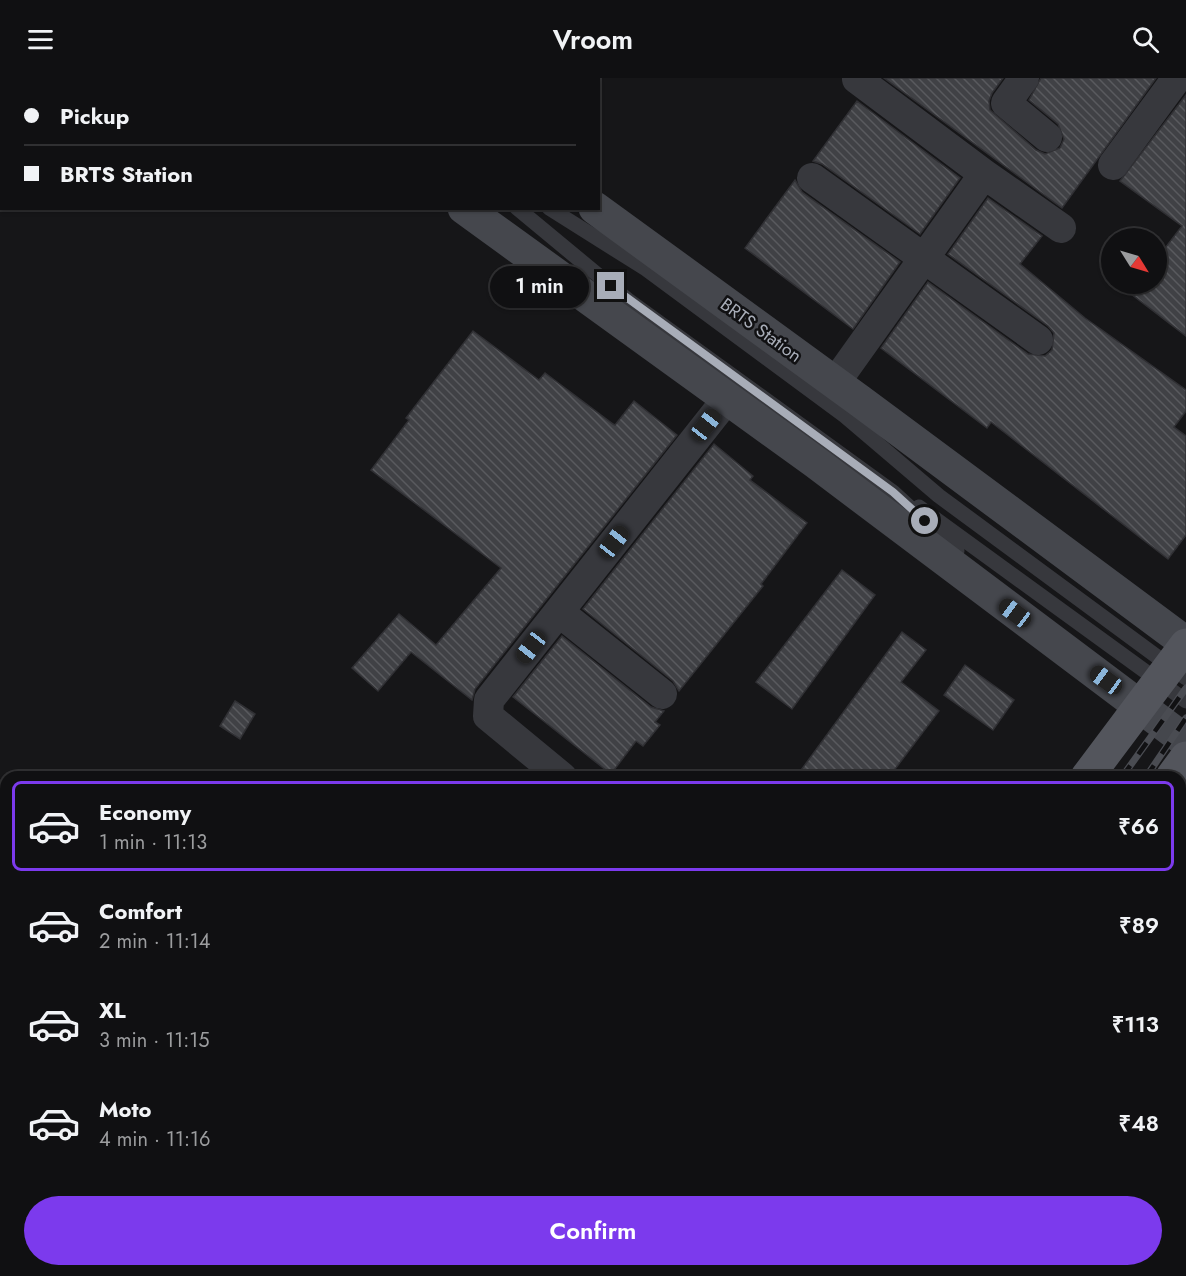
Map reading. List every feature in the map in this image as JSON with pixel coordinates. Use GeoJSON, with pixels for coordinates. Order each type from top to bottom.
{"type":"FeatureCollection","features":[{"type":"Feature","properties":{"kind":"main road"},"geometry":{"type":"LineString","coordinates":[[467,210],[727,399],[1070,654],[1171,670]]}},
{"type":"Feature","properties":{"kind":"main road"},"geometry":{"type":"LineString","coordinates":[[598,210],[836,382],[1171,670],[1186,741]]}},
{"type":"Feature","properties":{"kind":"main road"},"geometry":{"type":"LineString","coordinates":[[1092,771],[1171,670]]}},
{"type":"Feature","properties":{"kind":"main road"},"geometry":{"type":"LineString","coordinates":[[1176,771],[1186,758]]}},
{"type":"Feature","properties":{"kind":"street"},"geometry":{"type":"LineString","coordinates":[[1024,78],[1006,103],[1047,137]]}},
{"type":"Feature","properties":{"kind":"street"},"geometry":{"type":"LineString","coordinates":[[1113,165],[1177,78]]}},
{"type":"Feature","properties":{"kind":"street"},"geometry":{"type":"LineString","coordinates":[[857,79],[984,174],[1061,228]]}},
{"type":"Feature","properties":{"kind":"street"},"geometry":{"type":"LineString","coordinates":[[836,382],[984,174]]}},
{"type":"Feature","properties":{"kind":"street"},"geometry":{"type":"LineString","coordinates":[[812,178],[1038,340]]}},
{"type":"Feature","properties":{"kind":"street"},"geometry":{"type":"LineString","coordinates":[[555,771],[488,716],[489,700],[727,399]]}},
{"type":"Feature","properties":{"kind":"street"},"geometry":{"type":"LineString","coordinates":[[559,612],[662,694]]}},
{"type":"Feature","properties":{"kind":"lane"},"geometry":{"type":"LineString","coordinates":[[520,210],[628,300],[893,492],[1070,654]]}},
{"type":"Feature","properties":{"kind":"lane","name":"BRTS Station"},"geometry":{"type":"LineString","coordinates":[[552,210],[655,276],[845,416],[939,496],[1171,670]]}},
{"type":"Feature","properties":{"kind":"lane"},"geometry":{"type":"LineString","coordinates":[[893,492],[931,513],[1171,670],[1186,701]]}},
{"type":"Feature","properties":{"kind":"building"},"geometry":{"type":"Polygon","coordinates":[[[884,78],[1003,78],[992,93],[989,101],[990,110],[1036,150],[1045,154],[1060,148],[1064,139],[1058,124],[1029,100],[1041,78],[1156,78],[1062,208],[884,78]]]}},
{"type":"Feature","properties":{"kind":"building"},"geometry":{"type":"Polygon","coordinates":[[[1186,95],[1186,336],[1131,294],[1167,294],[1167,246],[1182,226],[1120,181],[1186,95]]]}},
{"type":"Feature","properties":{"kind":"building"},"geometry":{"type":"Polygon","coordinates":[[[857,101],[960,178],[920,234],[822,164],[813,161],[857,101]]]}},
{"type":"Feature","properties":{"kind":"building"},"geometry":{"type":"Polygon","coordinates":[[[795,180],[802,192],[900,262],[853,329],[745,248],[795,180]]]}},
{"type":"Feature","properties":{"kind":"building"},"geometry":{"type":"Polygon","coordinates":[[[988,198],[1042,236],[1020,264],[1085,318],[1186,390],[1186,411],[1174,427],[1186,436],[1186,535],[1168,559],[991,422],[987,428],[881,348],[928,282],[1028,354],[1045,356],[1052,350],[1054,333],[1048,326],[948,254],[988,198]]]}},
{"type":"Feature","properties":{"kind":"building"},"geometry":{"type":"Polygon","coordinates":[[[473,331],[539,380],[545,373],[613,424],[615,425],[634,401],[677,435],[475,689],[472,700],[411,652],[378,691],[352,668],[399,614],[436,645],[501,568],[371,470],[409,420],[406,418],[473,331]]]}},
{"type":"Feature","properties":{"kind":"building"},"geometry":{"type":"Polygon","coordinates":[[[714,444],[753,476],[750,480],[807,523],[761,584],[763,586],[679,691],[673,681],[583,609],[714,444]]]}},
{"type":"Feature","properties":{"kind":"building"},"geometry":{"type":"Polygon","coordinates":[[[842,570],[875,595],[792,709],[756,682],[842,570]]]}},
{"type":"Feature","properties":{"kind":"building"},"geometry":{"type":"Polygon","coordinates":[[[902,632],[926,650],[901,682],[939,711],[894,771],[800,771],[902,632]]]}},
{"type":"Feature","properties":{"kind":"building"},"geometry":{"type":"Polygon","coordinates":[[[562,636],[651,707],[664,711],[655,722],[660,725],[643,746],[636,741],[613,771],[607,771],[513,697],[562,636]]]}},
{"type":"Feature","properties":{"kind":"building"},"geometry":{"type":"Polygon","coordinates":[[[965,665],[1014,700],[993,730],[944,695],[965,665]]]}},
{"type":"Feature","properties":{"kind":"building"},"geometry":{"type":"Polygon","coordinates":[[[235,701],[255,714],[240,739],[220,726],[235,701]]]}},
{"type":"Feature","properties":{"kind":"railway"},"geometry":{"type":"LineString","coordinates":[[1126,771],[1186,688]]}},
{"type":"Feature","properties":{"kind":"railway"},"geometry":{"type":"LineString","coordinates":[[1150,771],[1186,718]]}},
{"type":"Feature","properties":{"kind":"route"},"geometry":{"type":"LineString","coordinates":[[611,286],[827,442],[893,492],[925,521]]}}]}
